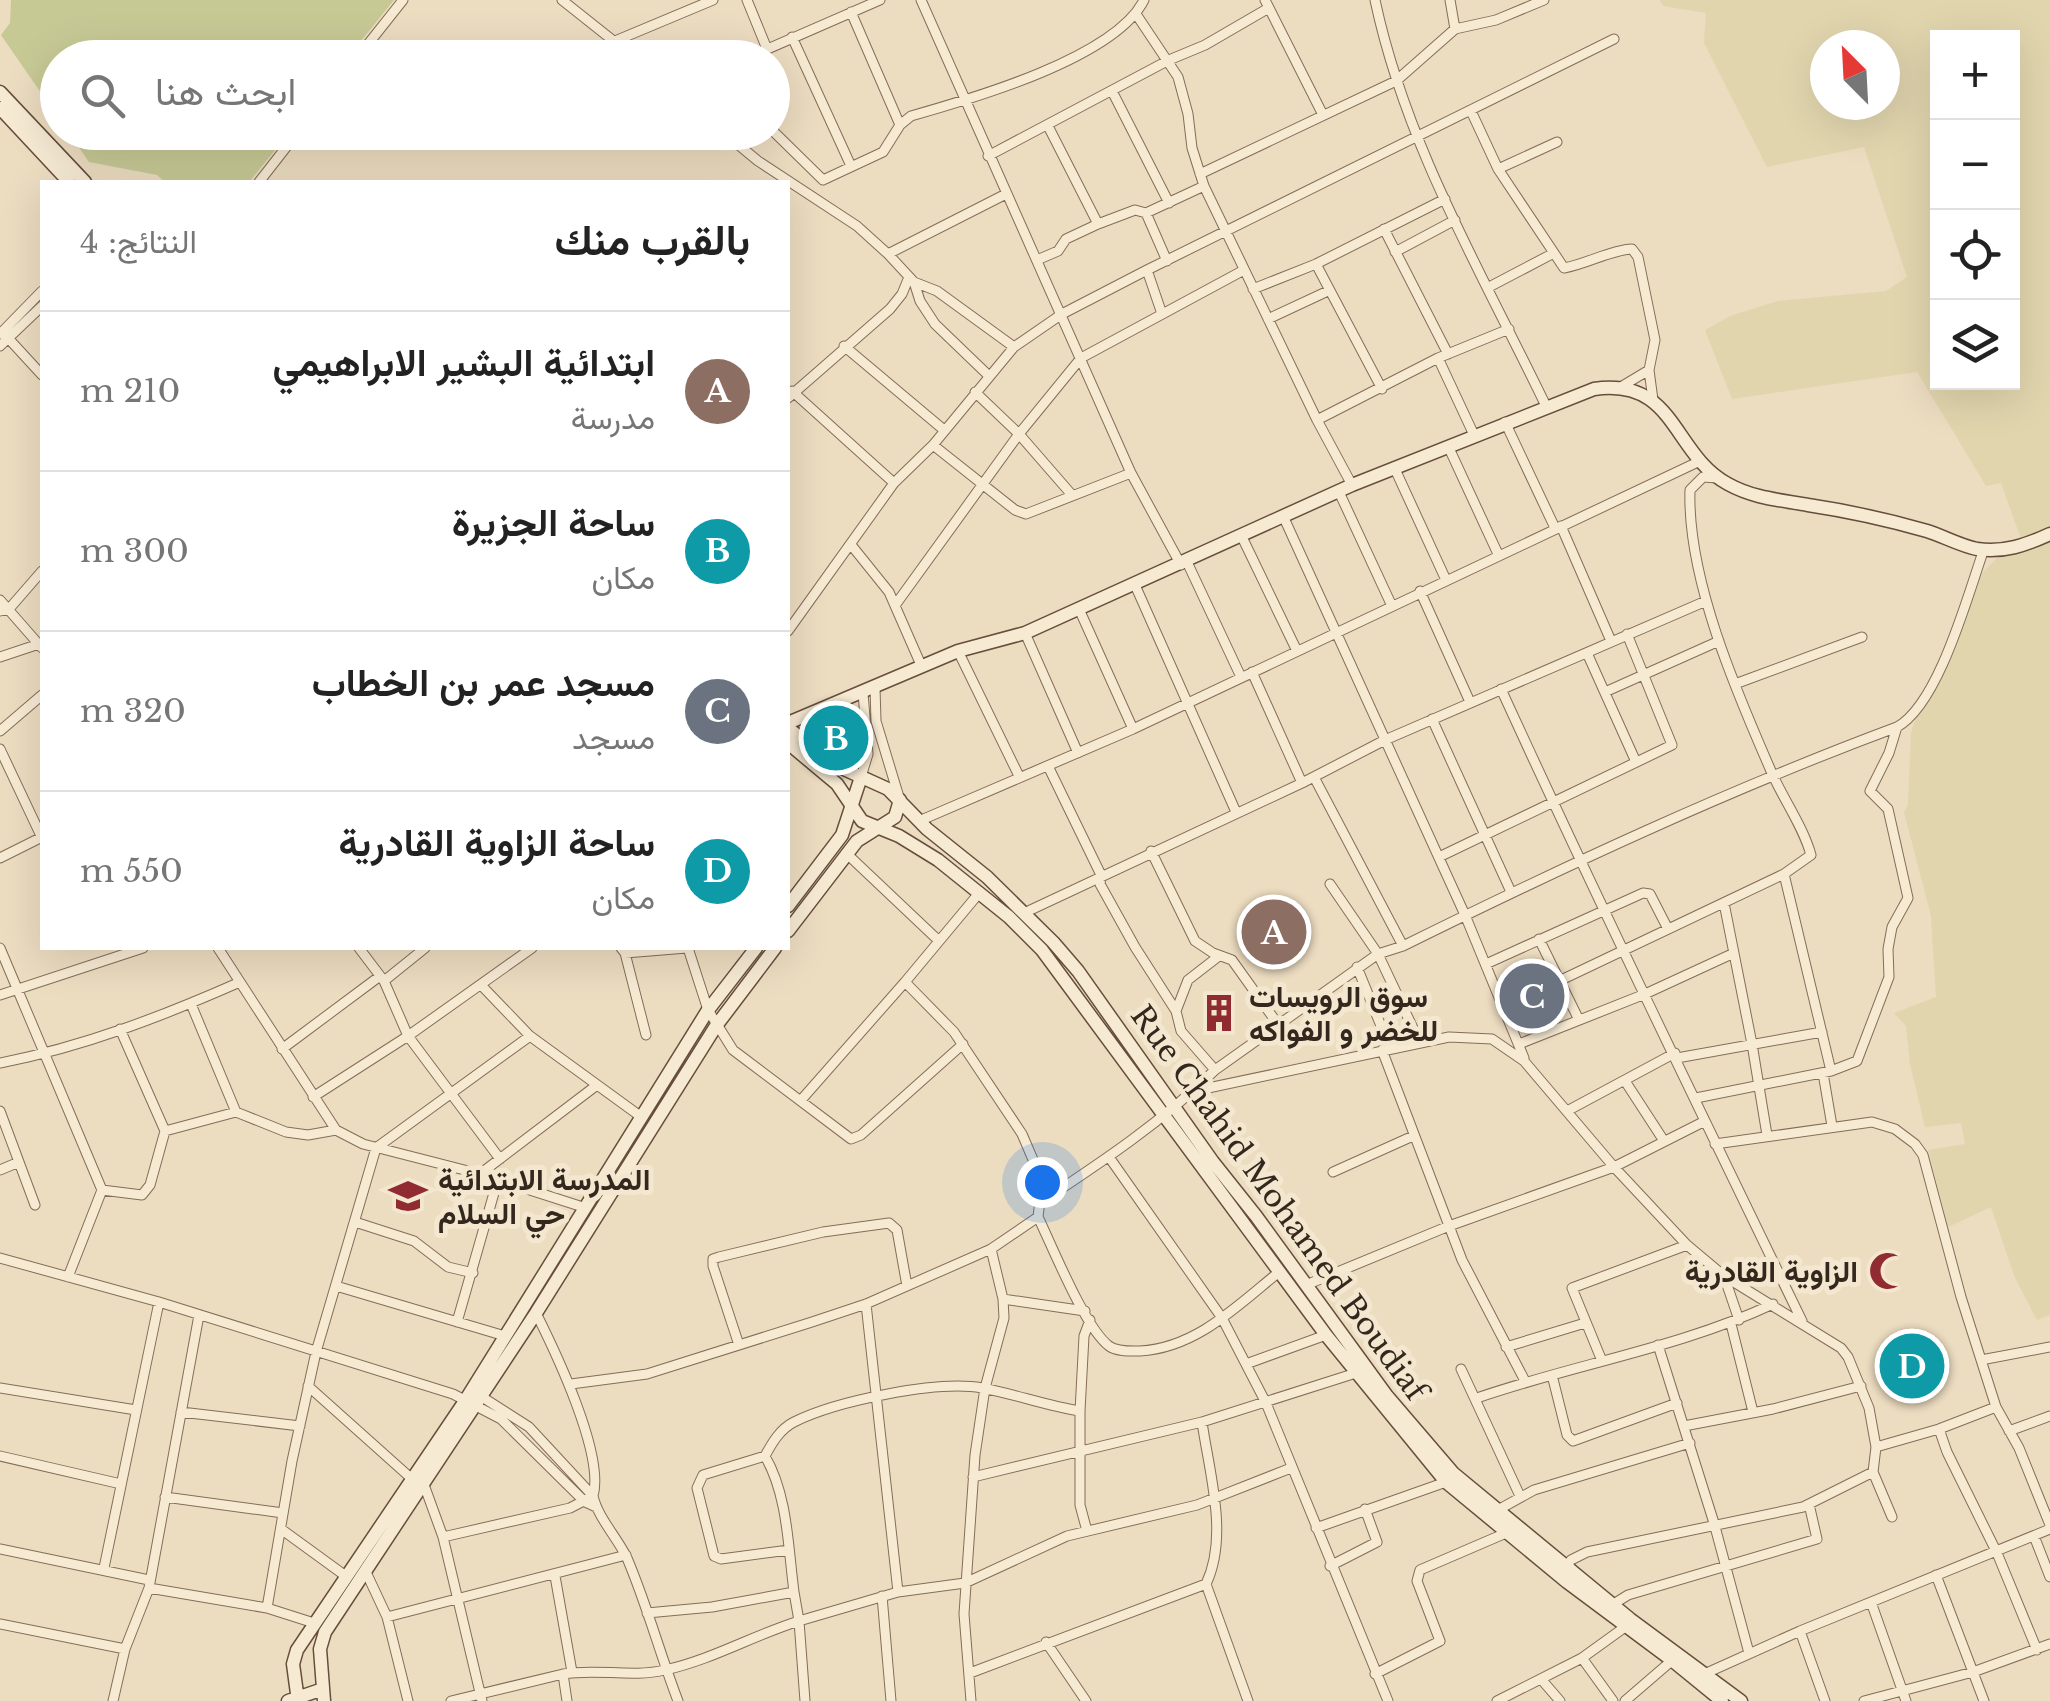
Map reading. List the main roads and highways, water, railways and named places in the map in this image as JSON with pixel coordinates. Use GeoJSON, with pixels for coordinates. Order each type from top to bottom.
{"type":"FeatureCollection","features":[{"type":"Feature","properties":{"kind":"place","name":"ساحة الجزيرة"},"geometry":{"type":"Point","coordinates":[836,738]}},
{"type":"Feature","properties":{"kind":"place","name":"ابتدائية البشير الابراهيمي"},"geometry":{"type":"Point","coordinates":[1274,932]}},
{"type":"Feature","properties":{"kind":"place","name":"مسجد عمر بن الخطاب"},"geometry":{"type":"Point","coordinates":[1532,996]}},
{"type":"Feature","properties":{"kind":"place","name":"سوق الرويسات للخضر و الفواكه"},"geometry":{"type":"Point","coordinates":[1219,1013]}},
{"type":"Feature","properties":{"kind":"place","name":"المدرسة الابتدائية حي السلام"},"geometry":{"type":"Point","coordinates":[408,1196]}},
{"type":"Feature","properties":{"kind":"place","name":"الزاوية القادرية"},"geometry":{"type":"Point","coordinates":[1888,1271]}},
{"type":"Feature","properties":{"kind":"place","name":"ساحة الزاوية القادرية"},"geometry":{"type":"Point","coordinates":[1912,1366]}}]}
